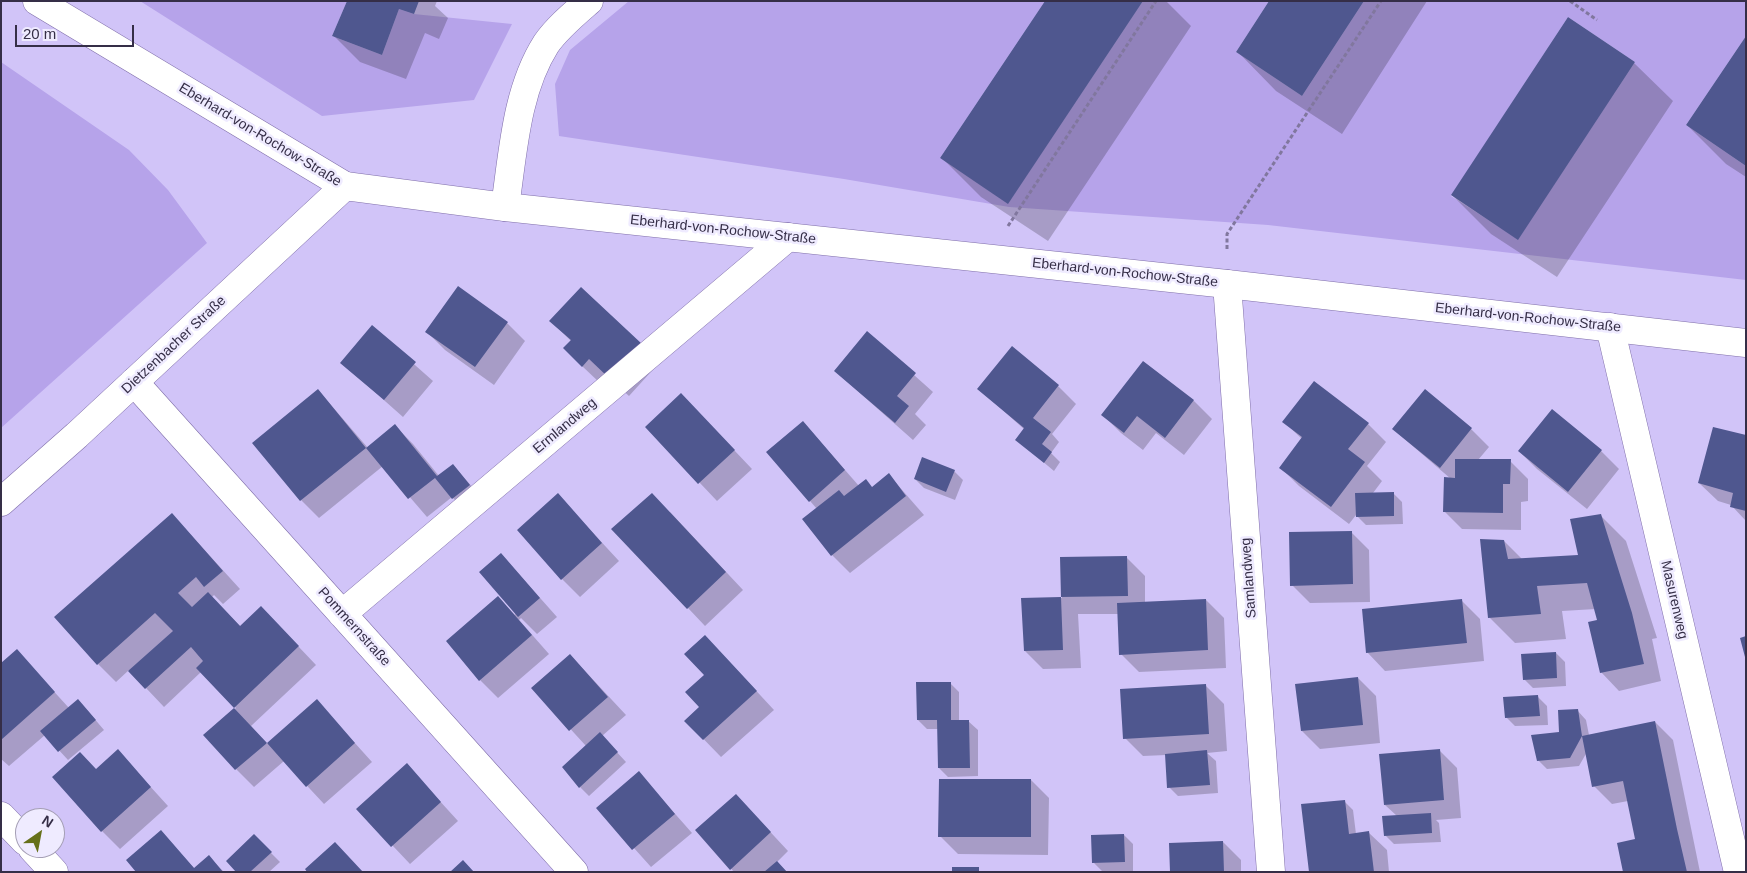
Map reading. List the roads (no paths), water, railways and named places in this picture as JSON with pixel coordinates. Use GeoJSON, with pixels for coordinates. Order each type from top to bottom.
{"type":"FeatureCollection","features":[{"type":"Feature","properties":{"kind":"street","name":"Eberhard-von-Rochow-Straße"},"geometry":{"type":"LineString","coordinates":[[37,1],[345,186],[505,207],[1228,284],[1746,343]]}},
{"type":"Feature","properties":{"kind":"street"},"geometry":{"type":"LineString","coordinates":[[505,207],[521,104],[536,62],[561,26],[589,1]]}},
{"type":"Feature","properties":{"kind":"street","name":"Dietzenbacher Straße"},"geometry":{"type":"LineString","coordinates":[[1,502],[134,382],[345,186]]}},
{"type":"Feature","properties":{"kind":"street","name":"Ermlandweg"},"geometry":{"type":"LineString","coordinates":[[342,614],[788,238]]}},
{"type":"Feature","properties":{"kind":"street","name":"Samlandweg"},"geometry":{"type":"LineString","coordinates":[[1228,284],[1271,872]]}},
{"type":"Feature","properties":{"kind":"street","name":"Masurenweg"},"geometry":{"type":"LineString","coordinates":[[1610,327],[1738,872]]}},
{"type":"Feature","properties":{"kind":"street","name":"Pommernstraße"},"geometry":{"type":"LineString","coordinates":[[134,382],[574,872]]}},
{"type":"Feature","properties":{"kind":"street"},"geometry":{"type":"LineString","coordinates":[[1,816],[15,831]]}},
{"type":"Feature","properties":{"kind":"street"},"geometry":{"type":"LineString","coordinates":[[41,858],[54,872]]}}]}
